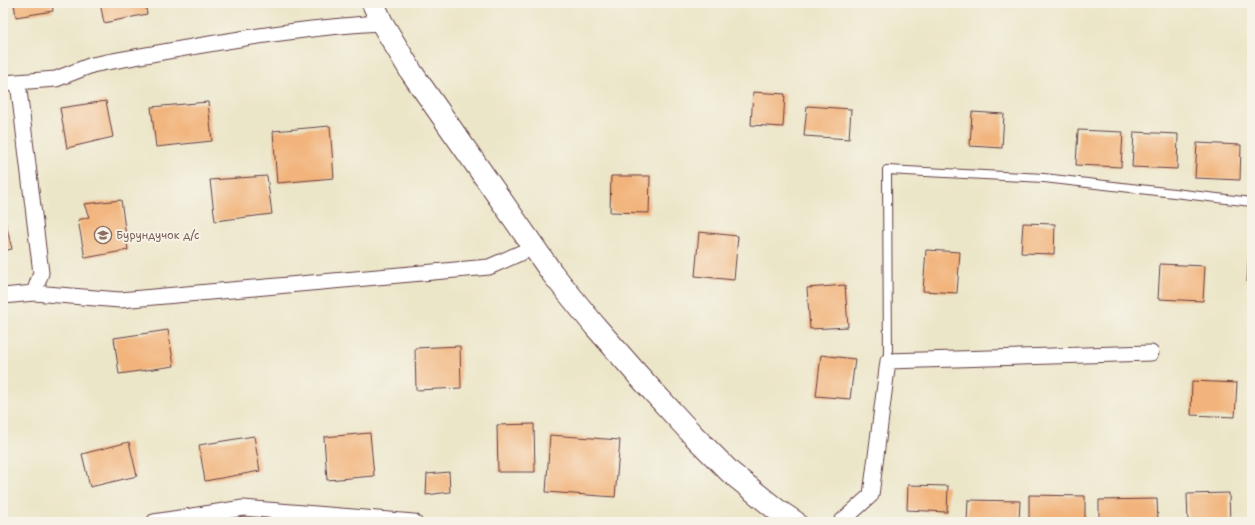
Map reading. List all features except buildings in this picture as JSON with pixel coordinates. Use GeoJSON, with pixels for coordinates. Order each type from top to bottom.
{"type":"FeatureCollection","features":[{"type":"Feature","properties":{"kind":"street"},"geometry":{"type":"LineString","coordinates":[[373,3],[382,23],[412,73],[552,273],[595,326],[693,435],[730,472],[777,510],[795,522]]}},
{"type":"Feature","properties":{"kind":"street"},"geometry":{"type":"LineString","coordinates":[[3,83],[56,79],[92,65],[248,37],[356,24],[382,23]]}},
{"type":"Feature","properties":{"kind":"street"},"geometry":{"type":"LineString","coordinates":[[18,82],[41,273],[34,292]]}},
{"type":"Feature","properties":{"kind":"street"},"geometry":{"type":"LineString","coordinates":[[3,296],[34,292],[120,300],[457,269],[488,266],[534,247]]}},
{"type":"Feature","properties":{"kind":"street"},"geometry":{"type":"LineString","coordinates":[[841,522],[871,495],[888,361],[1151,353]]}},
{"type":"Feature","properties":{"kind":"street"},"geometry":{"type":"LineString","coordinates":[[154,522],[243,508],[414,522]]}},
{"type":"Feature","properties":{"kind":"lane"},"geometry":{"type":"LineString","coordinates":[[888,361],[887,170],[1044,178],[1252,202]]}},
{"type":"Feature","properties":{"kind":"place","name":"Бурундучок д/с"},"geometry":{"type":"Point","coordinates":[103,235]}}]}
